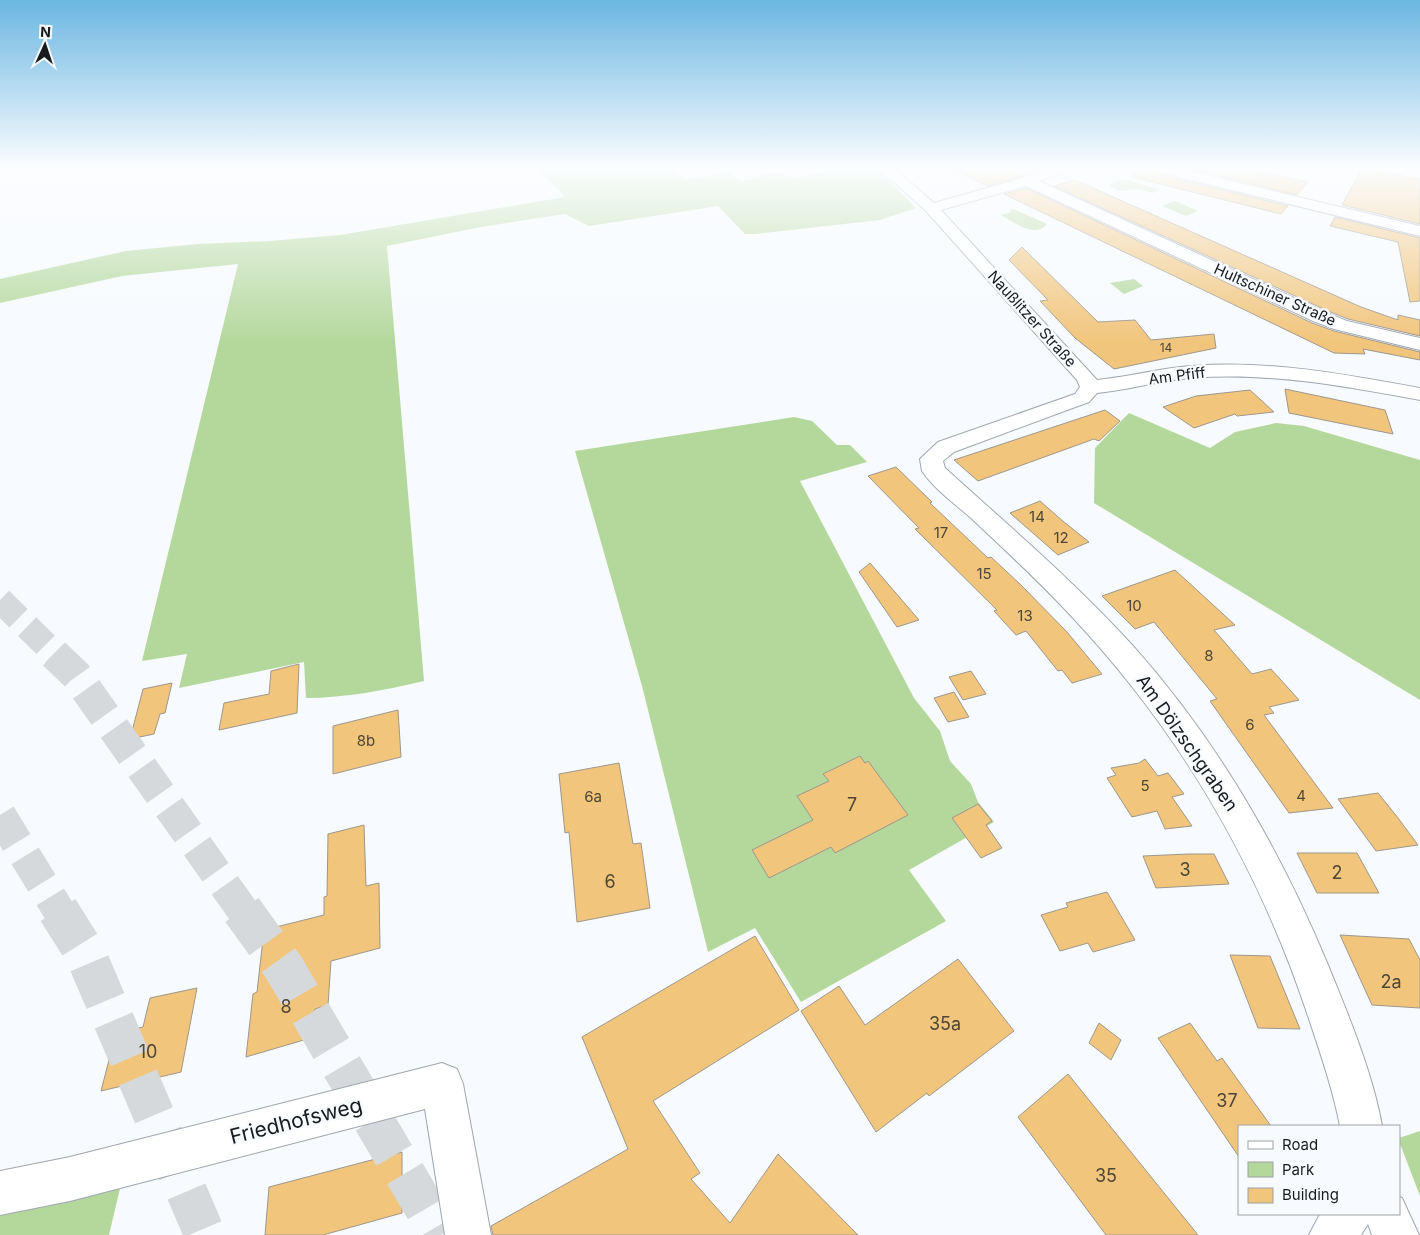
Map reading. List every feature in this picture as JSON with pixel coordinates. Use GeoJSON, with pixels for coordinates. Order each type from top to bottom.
{"type":"FeatureCollection","features":[{"type":"Feature","properties":{"kind":"street","name":"Naußlitzer Straße"},"geometry":{"type":"LineString","coordinates":[[948,227],[1085,377],[1091,387]]}},
{"type":"Feature","properties":{"kind":"street","name":"Hultschiner Straße"},"geometry":{"type":"LineString","coordinates":[[1125,227],[1307,312],[1341,325],[1420,344]]}},
{"type":"Feature","properties":{"kind":"street"},"geometry":{"type":"LineString","coordinates":[[1402,227],[1420,231]]}},
{"type":"Feature","properties":{"kind":"street","name":"Am Pfiff"},"geometry":{"type":"LineString","coordinates":[[1091,387],[1116,385],[1176,374],[1226,370],[1288,373],[1341,379],[1420,394]]}},
{"type":"Feature","properties":{"kind":"street","name":"Am Dölzschgraben"},"geometry":{"type":"LineString","coordinates":[[1091,387],[1082,398],[946,447],[931,459],[934,472],[1077,603],[1125,655],[1168,709],[1223,789],[1276,888],[1318,986],[1359,1117]]}},
{"type":"Feature","properties":{"kind":"street","name":"Friedhofsweg"},"geometry":{"type":"LineString","coordinates":[[0,1193],[70,1179],[442,1084],[468,1235]]}},
{"type":"Feature","properties":{"kind":"street"},"geometry":{"type":"LineString","coordinates":[[1332,1235],[1348,1215]]}},
{"type":"Feature","properties":{"kind":"street"},"geometry":{"type":"LineString","coordinates":[[1386,1215],[1396,1235]]}},
{"type":"Feature","properties":{"kind":"green space"},"geometry":{"type":"Polygon","coordinates":[[[390,227],[483,227],[387,246],[424,681],[365,693],[336,697],[306,698],[304,662],[179,688],[187,654],[142,661],[238,264],[122,276],[0,303],[0,279],[126,251],[198,244],[270,241],[340,235],[390,227]]]}},
{"type":"Feature","properties":{"kind":"green space"},"geometry":{"type":"Polygon","coordinates":[[[738,227],[821,227],[756,234],[745,234],[738,227]]]}},
{"type":"Feature","properties":{"kind":"green space"},"geometry":{"type":"Polygon","coordinates":[[[1021,227],[1044,227],[1036,230],[1021,227]]]}},
{"type":"Feature","properties":{"kind":"green space"},"geometry":{"type":"Polygon","coordinates":[[[1134,279],[1143,286],[1124,294],[1110,283],[1134,279]]]}},
{"type":"Feature","properties":{"kind":"green space"},"geometry":{"type":"Polygon","coordinates":[[[1129,413],[1210,448],[1235,432],[1276,423],[1304,426],[1420,460],[1420,700],[1094,503],[1095,448],[1129,413]]]}},
{"type":"Feature","properties":{"kind":"green space"},"geometry":{"type":"Polygon","coordinates":[[[794,417],[812,421],[837,445],[850,445],[867,462],[800,481],[914,698],[940,731],[950,761],[971,784],[978,802],[994,822],[909,870],[946,921],[801,1002],[755,928],[708,952],[642,686],[575,451],[794,417]]]}},
{"type":"Feature","properties":{"kind":"green space"},"geometry":{"type":"Polygon","coordinates":[[[1420,1131],[1420,1196],[1400,1144],[1400,1138],[1420,1131]]]}},
{"type":"Feature","properties":{"kind":"green space"},"geometry":{"type":"Polygon","coordinates":[[[130,1146],[109,1235],[0,1235],[0,1180],[130,1146]]]}},
{"type":"Feature","properties":{"kind":"building"},"geometry":{"type":"Polygon","coordinates":[[[1072,227],[1108,227],[1312,323],[1334,331],[1420,352],[1420,360],[1363,349],[1365,354],[1334,353],[1072,227]]]}},
{"type":"Feature","properties":{"kind":"building"},"geometry":{"type":"Polygon","coordinates":[[[1143,227],[1180,227],[1361,307],[1398,320],[1398,315],[1420,320],[1420,336],[1348,319],[1143,227]]]}},
{"type":"Feature","properties":{"kind":"building"},"geometry":{"type":"Polygon","coordinates":[[[1333,227],[1374,227],[1420,238],[1420,301],[1410,302],[1398,242],[1333,227]]]}},
{"type":"Feature","properties":{"kind":"building"},"geometry":{"type":"Polygon","coordinates":[[[1022,247],[1098,322],[1135,320],[1151,340],[1214,334],[1216,348],[1114,369],[1075,338],[1040,301],[1048,300],[1009,260],[1022,247]]]}},
{"type":"Feature","properties":{"kind":"building"},"geometry":{"type":"Polygon","coordinates":[[[1285,389],[1385,410],[1393,434],[1289,413],[1285,389]]]}},
{"type":"Feature","properties":{"kind":"building"},"geometry":{"type":"Polygon","coordinates":[[[1250,390],[1274,412],[1237,416],[1235,414],[1194,428],[1163,407],[1196,396],[1250,390]]]}},
{"type":"Feature","properties":{"kind":"building"},"geometry":{"type":"Polygon","coordinates":[[[1105,410],[1120,421],[1099,441],[1094,439],[978,481],[954,460],[1105,410]]]}},
{"type":"Feature","properties":{"kind":"building"},"geometry":{"type":"Polygon","coordinates":[[[896,467],[932,502],[930,503],[988,558],[991,557],[1021,585],[1067,632],[1102,674],[1072,683],[1062,670],[1058,671],[1026,631],[1016,635],[994,611],[997,610],[915,529],[919,528],[868,476],[896,467]]]}},
{"type":"Feature","properties":{"kind":"building"},"geometry":{"type":"Polygon","coordinates":[[[1040,501],[1089,542],[1058,555],[1010,513],[1040,501]]]}},
{"type":"Feature","properties":{"kind":"building"},"geometry":{"type":"Polygon","coordinates":[[[870,563],[919,620],[897,627],[859,572],[870,563]]]}},
{"type":"Feature","properties":{"kind":"building"},"geometry":{"type":"Polygon","coordinates":[[[1175,570],[1235,625],[1214,630],[1252,674],[1271,669],[1299,700],[1269,707],[1274,713],[1264,715],[1333,808],[1289,813],[1210,701],[1217,699],[1154,622],[1135,629],[1102,596],[1175,570]]]}},
{"type":"Feature","properties":{"kind":"building"},"geometry":{"type":"Polygon","coordinates":[[[299,664],[297,713],[219,730],[224,703],[269,694],[271,671],[299,664]]]}},
{"type":"Feature","properties":{"kind":"building"},"geometry":{"type":"Polygon","coordinates":[[[971,671],[986,694],[963,700],[949,677],[971,671]]]}},
{"type":"Feature","properties":{"kind":"building"},"geometry":{"type":"Polygon","coordinates":[[[172,683],[165,713],[160,714],[154,734],[130,739],[143,689],[172,683]]]}},
{"type":"Feature","properties":{"kind":"building"},"geometry":{"type":"Polygon","coordinates":[[[954,692],[969,717],[948,722],[934,698],[954,692]]]}},
{"type":"Feature","properties":{"kind":"building"},"geometry":{"type":"Polygon","coordinates":[[[398,710],[401,757],[333,774],[333,726],[398,710]]]}},
{"type":"Feature","properties":{"kind":"building"},"geometry":{"type":"Polygon","coordinates":[[[860,756],[865,763],[868,761],[908,815],[835,853],[831,847],[769,878],[752,850],[813,820],[797,796],[829,781],[823,774],[860,756]]]}},
{"type":"Feature","properties":{"kind":"building"},"geometry":{"type":"Polygon","coordinates":[[[1145,759],[1158,776],[1168,773],[1184,794],[1172,797],[1192,826],[1165,829],[1157,811],[1132,817],[1107,778],[1116,775],[1111,768],[1139,763],[1145,759]]]}},
{"type":"Feature","properties":{"kind":"building"},"geometry":{"type":"Polygon","coordinates":[[[619,763],[633,844],[641,843],[650,908],[577,922],[569,832],[565,833],[559,774],[619,763]]]}},
{"type":"Feature","properties":{"kind":"building"},"geometry":{"type":"Polygon","coordinates":[[[1378,793],[1418,845],[1376,851],[1338,799],[1378,793]]]}},
{"type":"Feature","properties":{"kind":"building"},"geometry":{"type":"Polygon","coordinates":[[[978,804],[992,821],[986,825],[1002,848],[981,858],[952,818],[978,804]]]}},
{"type":"Feature","properties":{"kind":"building"},"geometry":{"type":"Polygon","coordinates":[[[364,825],[366,886],[379,883],[380,948],[331,961],[328,1005],[315,1009],[314,1037],[246,1057],[253,994],[257,992],[264,930],[324,915],[324,897],[327,896],[328,834],[364,825]]]}},
{"type":"Feature","properties":{"kind":"building"},"geometry":{"type":"Polygon","coordinates":[[[1297,853],[1357,853],[1379,893],[1317,893],[1297,853]]]}},
{"type":"Feature","properties":{"kind":"building"},"geometry":{"type":"Polygon","coordinates":[[[1214,854],[1229,884],[1156,888],[1143,856],[1214,854]]]}},
{"type":"Feature","properties":{"kind":"building"},"geometry":{"type":"Polygon","coordinates":[[[1107,892],[1135,940],[1093,952],[1088,943],[1060,951],[1041,915],[1068,907],[1066,903],[1107,892]]]}},
{"type":"Feature","properties":{"kind":"building"},"geometry":{"type":"Polygon","coordinates":[[[1340,935],[1409,939],[1420,960],[1420,1008],[1372,1005],[1340,935]]]}},
{"type":"Feature","properties":{"kind":"building"},"geometry":{"type":"Polygon","coordinates":[[[755,936],[799,1010],[653,1101],[700,1173],[691,1179],[730,1223],[778,1154],[858,1235],[493,1235],[491,1226],[628,1149],[582,1037],[755,936]]]}},
{"type":"Feature","properties":{"kind":"building"},"geometry":{"type":"Polygon","coordinates":[[[1230,955],[1270,956],[1300,1029],[1258,1028],[1230,955]]]}},
{"type":"Feature","properties":{"kind":"building"},"geometry":{"type":"Polygon","coordinates":[[[958,959],[1014,1031],[929,1096],[927,1093],[876,1132],[801,1011],[839,986],[865,1025],[958,959]]]}},
{"type":"Feature","properties":{"kind":"building"},"geometry":{"type":"Polygon","coordinates":[[[197,988],[181,1072],[101,1091],[116,1033],[143,1027],[150,998],[197,988]]]}},
{"type":"Feature","properties":{"kind":"building"},"geometry":{"type":"Polygon","coordinates":[[[1099,1023],[1121,1040],[1111,1060],[1089,1043],[1099,1023]]]}},
{"type":"Feature","properties":{"kind":"building"},"geometry":{"type":"Polygon","coordinates":[[[1190,1023],[1217,1061],[1222,1058],[1270,1125],[1238,1125],[1238,1156],[1158,1038],[1190,1023]]]}},
{"type":"Feature","properties":{"kind":"building"},"geometry":{"type":"Polygon","coordinates":[[[1068,1074],[1198,1235],[1106,1235],[1018,1117],[1068,1074]]]}},
{"type":"Feature","properties":{"kind":"building"},"geometry":{"type":"Polygon","coordinates":[[[402,1152],[402,1213],[323,1235],[265,1235],[269,1187],[402,1152]]]}},
{"type":"Feature","properties":{"kind":"tunnel"},"geometry":{"type":"LineString","coordinates":[[0,600],[56,655]]}},
{"type":"Feature","properties":{"kind":"tunnel"},"geometry":{"type":"LineString","coordinates":[[54,654],[76,675],[243,911]]}},
{"type":"Feature","properties":{"kind":"tunnel"},"geometry":{"type":"LineString","coordinates":[[0,815],[59,911]]}},
{"type":"Feature","properties":{"kind":"tunnel"},"geometry":{"type":"LineString","coordinates":[[58,910],[85,953],[205,1235]]}},
{"type":"Feature","properties":{"kind":"tunnel"},"geometry":{"type":"LineString","coordinates":[[242,910],[284,968],[441,1235]]}}]}
